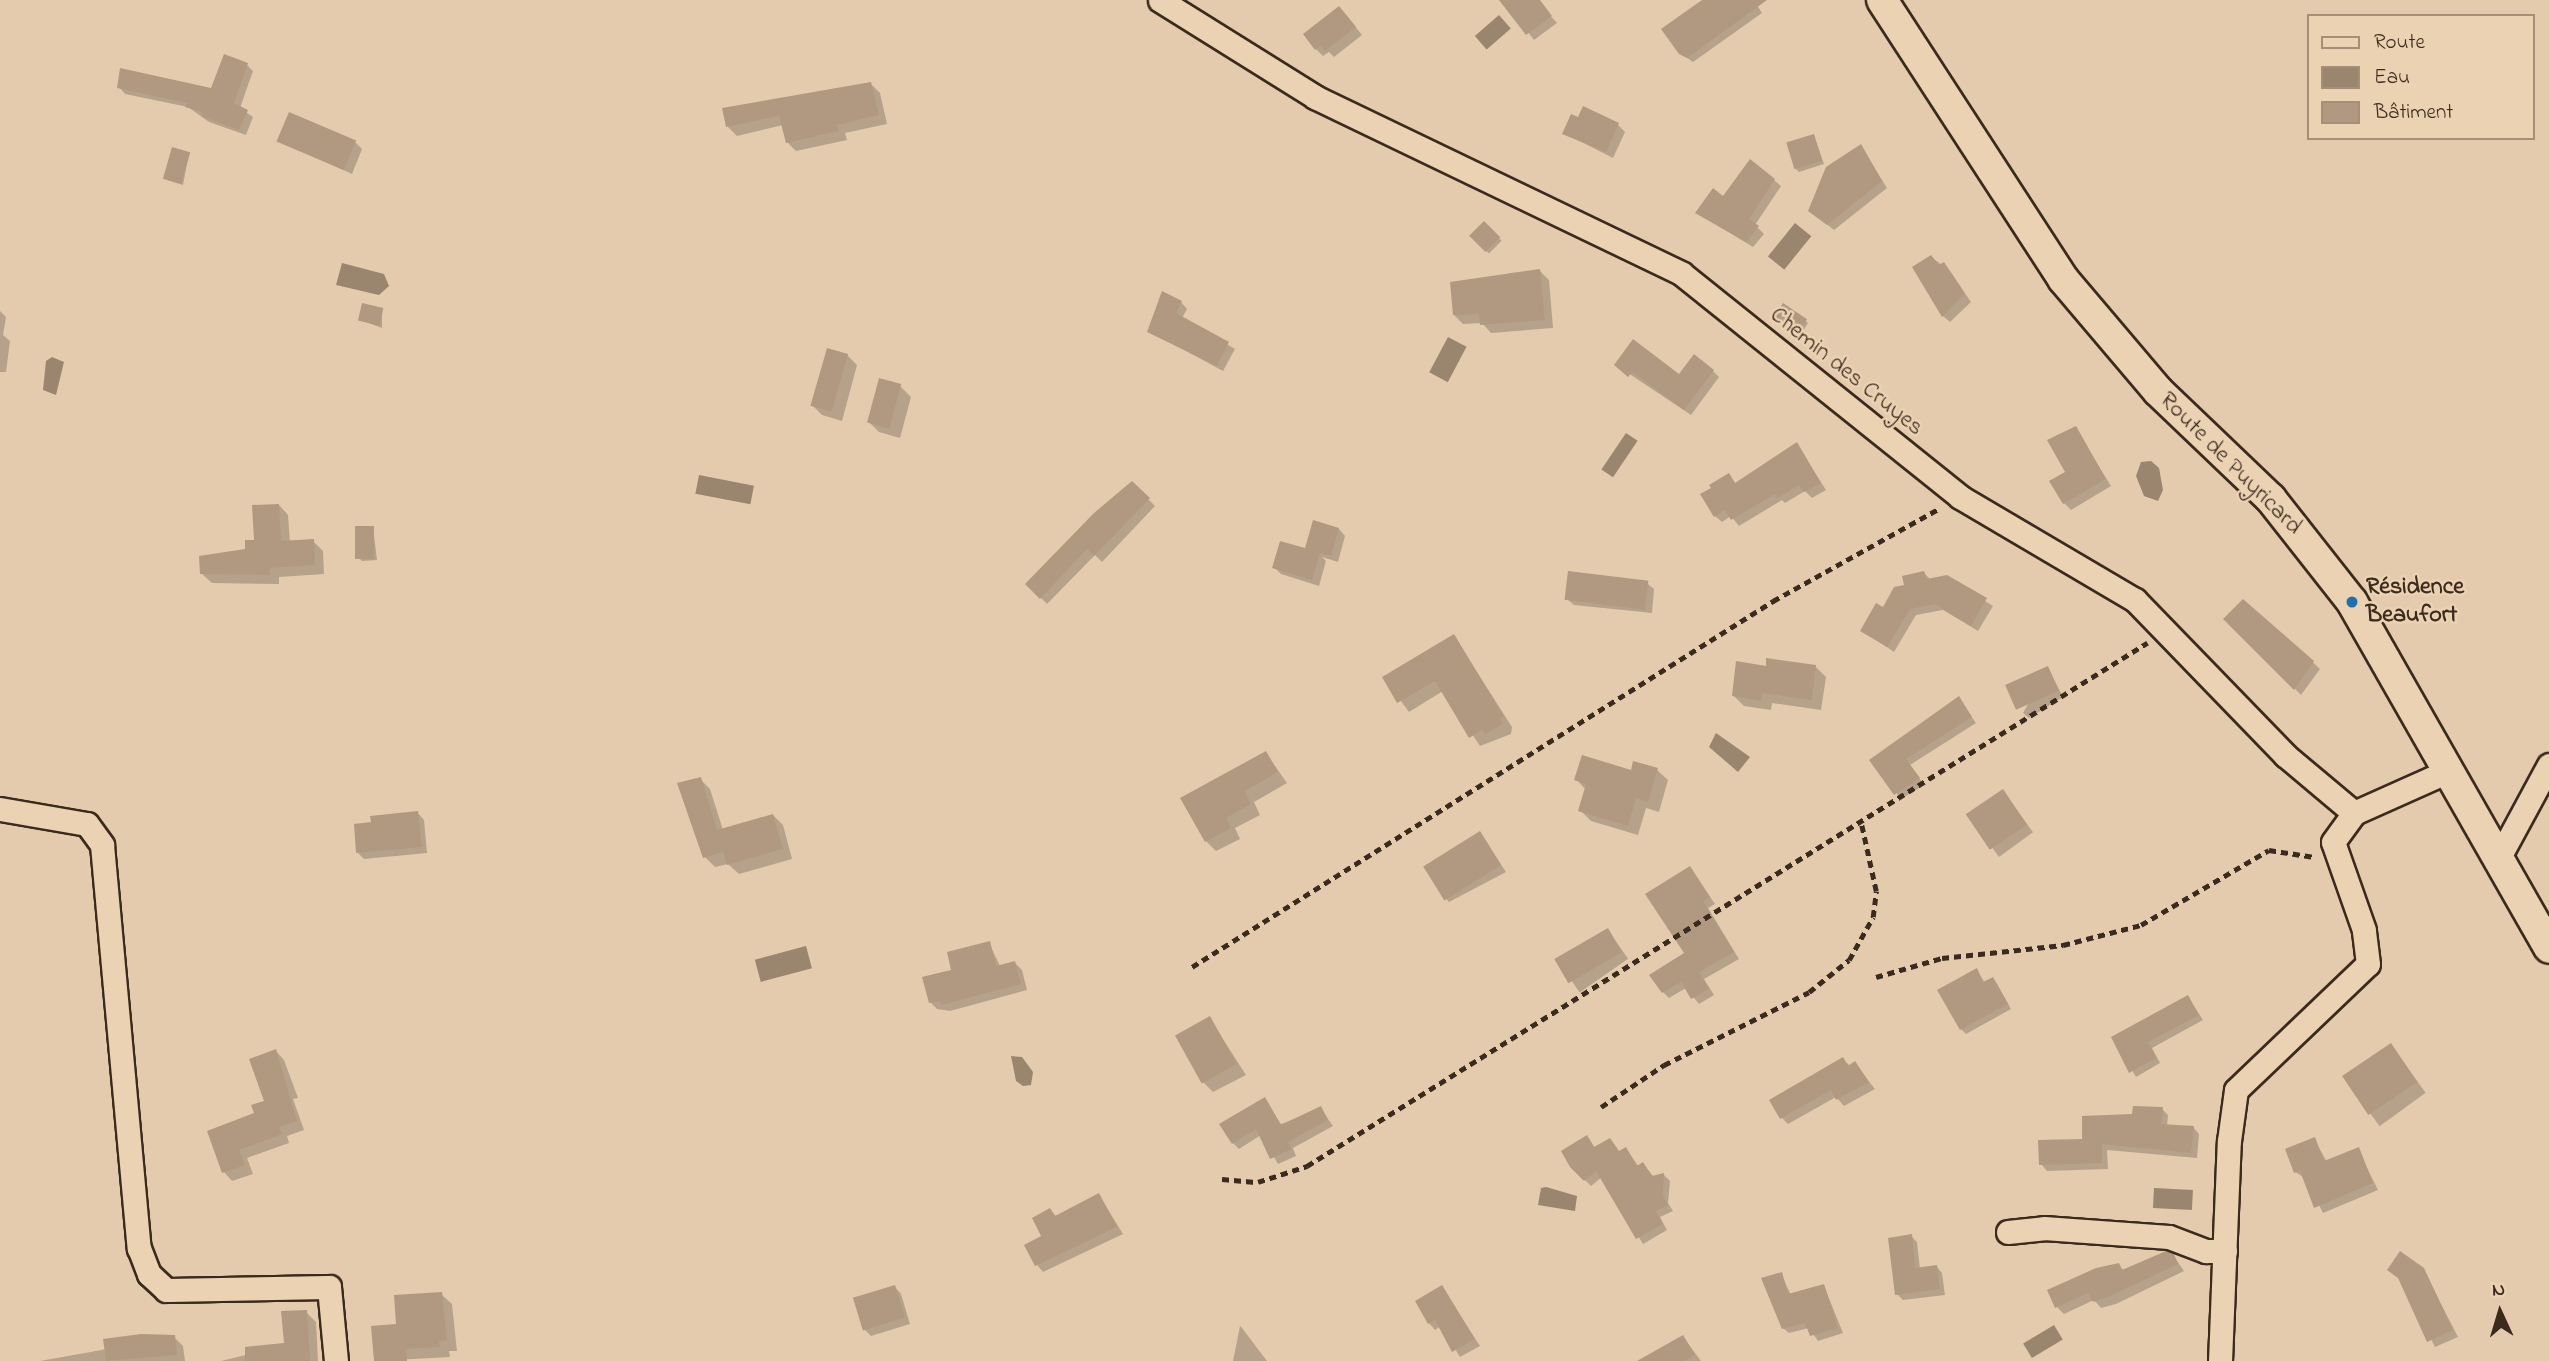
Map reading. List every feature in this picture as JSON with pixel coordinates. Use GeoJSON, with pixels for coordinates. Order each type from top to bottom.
{"type":"FeatureCollection","features":[{"type":"Feature","properties":{"kind":"main road","name":"Route de Puyricard"},"geometry":{"type":"LineString","coordinates":[[1882,0],[2063,279],[2158,391],[2271,499],[2326,566],[2395,672],[2497,861],[2549,948]]}},
{"type":"Feature","properties":{"kind":"street","name":"Chemin des Cruyes"},"geometry":{"type":"LineString","coordinates":[[1160,0],[1315,97],[1682,274],[1960,497],[2134,600],[2284,755],[2354,813]]}},
{"type":"Feature","properties":{"kind":"street"},"geometry":{"type":"LineString","coordinates":[[2497,861],[2549,765]]}},
{"type":"Feature","properties":{"kind":"street"},"geometry":{"type":"LineString","coordinates":[[2220,1361],[2236,1090],[2368,964],[2364,930],[2333,842],[2354,813],[2448,771]]}},
{"type":"Feature","properties":{"kind":"street"},"geometry":{"type":"LineString","coordinates":[[0,809],[87,824],[102,845],[139,1248],[149,1274],[166,1290],[329,1287],[336,1361]]}},
{"type":"Feature","properties":{"kind":"street"},"geometry":{"type":"LineString","coordinates":[[2008,1232],[2044,1228],[2169,1237],[2206,1251],[2225,1251]]}},
{"type":"Feature","properties":{"kind":"path"},"geometry":{"type":"LineString","coordinates":[[1192,967],[1773,601],[1960,497]]}},
{"type":"Feature","properties":{"kind":"path"},"geometry":{"type":"LineString","coordinates":[[1222,1179],[1258,1182],[1307,1166],[2166,632]]}},
{"type":"Feature","properties":{"kind":"path"},"geometry":{"type":"LineString","coordinates":[[1601,1107],[1664,1065],[1809,992],[1849,960],[1873,917],[1876,891],[1861,823]]}},
{"type":"Feature","properties":{"kind":"path"},"geometry":{"type":"LineString","coordinates":[[1876,977],[1942,958],[2063,944],[2141,925],[2269,850],[2339,862]]}},
{"type":"Feature","properties":{"kind":"water"},"geometry":{"type":"Polygon","coordinates":[[[1499,15],[1511,29],[1487,50],[1475,36],[1499,15]]]}},
{"type":"Feature","properties":{"kind":"water"},"geometry":{"type":"Polygon","coordinates":[[[1795,223],[1811,236],[1784,270],[1768,256],[1795,223]]]}},
{"type":"Feature","properties":{"kind":"water"},"geometry":{"type":"Polygon","coordinates":[[[342,263],[384,274],[389,286],[379,295],[336,285],[342,263]]]}},
{"type":"Feature","properties":{"kind":"water"},"geometry":{"type":"Polygon","coordinates":[[[1448,337],[1467,347],[1448,382],[1429,372],[1448,337]]]}},
{"type":"Feature","properties":{"kind":"water"},"geometry":{"type":"Polygon","coordinates":[[[52,357],[64,362],[56,395],[43,390],[46,361],[52,357]]]}},
{"type":"Feature","properties":{"kind":"water"},"geometry":{"type":"Polygon","coordinates":[[[1626,433],[1638,441],[1613,477],[1601,469],[1626,433]]]}},
{"type":"Feature","properties":{"kind":"water"},"geometry":{"type":"Polygon","coordinates":[[[2151,461],[2159,468],[2163,490],[2158,501],[2144,496],[2136,476],[2141,462],[2151,461]]]}},
{"type":"Feature","properties":{"kind":"water"},"geometry":{"type":"Polygon","coordinates":[[[699,475],[754,486],[750,504],[695,494],[699,475]]]}},
{"type":"Feature","properties":{"kind":"water"},"geometry":{"type":"Polygon","coordinates":[[[1716,733],[1750,757],[1738,772],[1709,747],[1716,733]]]}},
{"type":"Feature","properties":{"kind":"water"},"geometry":{"type":"Polygon","coordinates":[[[806,946],[812,968],[761,982],[755,960],[806,946]]]}},
{"type":"Feature","properties":{"kind":"water"},"geometry":{"type":"Polygon","coordinates":[[[1011,1056],[1022,1057],[1033,1072],[1031,1085],[1023,1086],[1016,1081],[1011,1056]]]}},
{"type":"Feature","properties":{"kind":"water"},"geometry":{"type":"Polygon","coordinates":[[[1541,1188],[1577,1196],[1575,1211],[1538,1205],[1541,1188]]]}},
{"type":"Feature","properties":{"kind":"water"},"geometry":{"type":"Polygon","coordinates":[[[2154,1188],[2193,1190],[2192,1210],[2153,1208],[2154,1188]]]}},
{"type":"Feature","properties":{"kind":"water"},"geometry":{"type":"Polygon","coordinates":[[[2054,1325],[2063,1340],[2032,1358],[2023,1344],[2054,1325]]]}},
{"type":"Feature","properties":{"kind":"building"},"geometry":{"type":"Polygon","coordinates":[[[1499,0],[1540,0],[1552,16],[1526,35],[1499,0]]]}},
{"type":"Feature","properties":{"kind":"building"},"geometry":{"type":"Polygon","coordinates":[[[1702,0],[1767,0],[1687,58],[1679,54],[1661,29],[1702,0]]]}},
{"type":"Feature","properties":{"kind":"building"},"geometry":{"type":"Polygon","coordinates":[[[1339,6],[1356,27],[1325,51],[1321,46],[1315,50],[1303,34],[1339,6]]]}},
{"type":"Feature","properties":{"kind":"building"},"geometry":{"type":"Polygon","coordinates":[[[224,54],[248,63],[234,103],[248,110],[239,130],[201,116],[203,112],[185,107],[187,103],[117,88],[120,68],[211,88],[224,54]]]}},
{"type":"Feature","properties":{"kind":"building"},"geometry":{"type":"Polygon","coordinates":[[[871,82],[879,115],[837,125],[839,131],[786,143],[779,116],[726,127],[722,108],[871,82]]]}},
{"type":"Feature","properties":{"kind":"building"},"geometry":{"type":"Polygon","coordinates":[[[1583,106],[1619,123],[1606,152],[1562,134],[1571,114],[1578,117],[1583,106]]]}},
{"type":"Feature","properties":{"kind":"building"},"geometry":{"type":"Polygon","coordinates":[[[289,112],[356,141],[344,170],[276,141],[289,112]]]}},
{"type":"Feature","properties":{"kind":"building"},"geometry":{"type":"Polygon","coordinates":[[[1814,134],[1822,161],[1794,169],[1786,142],[1814,134]]]}},
{"type":"Feature","properties":{"kind":"building"},"geometry":{"type":"Polygon","coordinates":[[[1861,144],[1882,181],[1827,225],[1808,211],[1826,167],[1861,144]]]}},
{"type":"Feature","properties":{"kind":"building"},"geometry":{"type":"Polygon","coordinates":[[[172,147],[190,152],[181,184],[163,179],[172,147]]]}},
{"type":"Feature","properties":{"kind":"building"},"geometry":{"type":"Polygon","coordinates":[[[1750,159],[1775,179],[1749,219],[1759,226],[1746,242],[1695,213],[1713,188],[1723,196],[1750,159]]]}},
{"type":"Feature","properties":{"kind":"building"},"geometry":{"type":"Polygon","coordinates":[[[1484,221],[1500,237],[1485,252],[1469,236],[1484,221]]]}},
{"type":"Feature","properties":{"kind":"building"},"geometry":{"type":"Polygon","coordinates":[[[1931,255],[1939,265],[1944,262],[1965,294],[1942,317],[1912,267],[1931,255]]]}},
{"type":"Feature","properties":{"kind":"building"},"geometry":{"type":"Polygon","coordinates":[[[1540,269],[1545,320],[1480,325],[1479,314],[1453,315],[1450,282],[1540,269]]]}},
{"type":"Feature","properties":{"kind":"building"},"geometry":{"type":"Polygon","coordinates":[[[1162,291],[1182,301],[1176,313],[1229,342],[1217,366],[1147,332],[1162,291]]]}},
{"type":"Feature","properties":{"kind":"building"},"geometry":{"type":"Polygon","coordinates":[[[362,303],[383,308],[379,325],[358,321],[362,303]]]}},
{"type":"Feature","properties":{"kind":"building"},"geometry":{"type":"Polygon","coordinates":[[[1783,303],[1807,319],[1796,335],[1772,319],[1783,303]]]}},
{"type":"Feature","properties":{"kind":"building"},"geometry":{"type":"Polygon","coordinates":[[[1633,339],[1679,374],[1694,354],[1714,370],[1684,410],[1632,372],[1628,377],[1614,365],[1633,339]]]}},
{"type":"Feature","properties":{"kind":"building"},"geometry":{"type":"Polygon","coordinates":[[[827,348],[848,354],[832,412],[810,406],[827,348]]]}},
{"type":"Feature","properties":{"kind":"building"},"geometry":{"type":"Polygon","coordinates":[[[879,378],[901,384],[889,428],[867,422],[879,378]]]}},
{"type":"Feature","properties":{"kind":"building"},"geometry":{"type":"Polygon","coordinates":[[[2076,426],[2106,479],[2063,504],[2049,481],[2065,472],[2047,440],[2076,426]]]}},
{"type":"Feature","properties":{"kind":"building"},"geometry":{"type":"Polygon","coordinates":[[[1797,442],[1821,483],[1804,492],[1799,485],[1777,498],[1775,494],[1731,520],[1725,510],[1714,517],[1700,494],[1711,488],[1709,485],[1729,473],[1735,483],[1797,442]]]}},
{"type":"Feature","properties":{"kind":"building"},"geometry":{"type":"Polygon","coordinates":[[[1132,481],[1150,498],[1094,556],[1087,549],[1040,599],[1025,584],[1094,513],[1132,481]]]}},
{"type":"Feature","properties":{"kind":"building"},"geometry":{"type":"Polygon","coordinates":[[[279,504],[281,541],[314,539],[315,565],[270,568],[270,575],[200,574],[199,556],[245,549],[245,540],[254,540],[252,505],[279,504]]]}},
{"type":"Feature","properties":{"kind":"building"},"geometry":{"type":"Polygon","coordinates":[[[1313,520],[1339,528],[1331,556],[1320,553],[1312,580],[1272,568],[1280,541],[1305,548],[1313,520]]]}},
{"type":"Feature","properties":{"kind":"building"},"geometry":{"type":"Polygon","coordinates":[[[355,526],[374,526],[374,559],[355,559],[355,526]]]}},
{"type":"Feature","properties":{"kind":"building"},"geometry":{"type":"Polygon","coordinates":[[[1568,571],[1648,581],[1645,610],[1564,600],[1568,571]]]}},
{"type":"Feature","properties":{"kind":"building"},"geometry":{"type":"Polygon","coordinates":[[[1924,571],[1927,579],[1947,575],[1987,598],[1971,626],[1935,604],[1910,609],[1887,647],[1860,631],[1876,603],[1883,607],[1894,587],[1904,585],[1902,576],[1924,571]]]}},
{"type":"Feature","properties":{"kind":"building"},"geometry":{"type":"Polygon","coordinates":[[[2243,599],[2314,661],[2294,690],[2223,619],[2243,599]]]}},
{"type":"Feature","properties":{"kind":"building"},"geometry":{"type":"Polygon","coordinates":[[[1454,634],[1504,717],[1500,719],[1503,724],[1485,734],[1482,730],[1469,738],[1435,681],[1397,703],[1382,677],[1454,634]]]}},
{"type":"Feature","properties":{"kind":"building"},"geometry":{"type":"Polygon","coordinates":[[[1766,658],[1816,665],[1812,700],[1762,693],[1761,701],[1732,696],[1736,661],[1766,666],[1766,658]]]}},
{"type":"Feature","properties":{"kind":"building"},"geometry":{"type":"Polygon","coordinates":[[[2048,666],[2059,691],[2016,710],[2005,685],[2048,666]]]}},
{"type":"Feature","properties":{"kind":"building"},"geometry":{"type":"Polygon","coordinates":[[[1959,696],[1972,717],[1906,759],[1920,778],[1894,795],[1869,760],[1959,696]]]}},
{"type":"Feature","properties":{"kind":"building"},"geometry":{"type":"Polygon","coordinates":[[[1266,751],[1278,772],[1245,791],[1251,804],[1226,818],[1231,828],[1205,842],[1180,798],[1266,751]]]}},
{"type":"Feature","properties":{"kind":"building"},"geometry":{"type":"Polygon","coordinates":[[[1582,755],[1631,770],[1633,761],[1658,768],[1648,802],[1636,798],[1628,826],[1578,811],[1586,784],[1574,780],[1582,755]]]}},
{"type":"Feature","properties":{"kind":"building"},"geometry":{"type":"Polygon","coordinates":[[[701,777],[717,830],[773,814],[783,849],[727,865],[723,852],[703,858],[677,783],[701,777]]]}},
{"type":"Feature","properties":{"kind":"building"},"geometry":{"type":"Polygon","coordinates":[[[2003,789],[2027,825],[1990,850],[1966,814],[2003,789]]]}},
{"type":"Feature","properties":{"kind":"building"},"geometry":{"type":"Polygon","coordinates":[[[418,811],[422,847],[356,853],[354,824],[371,822],[370,816],[418,811]]]}},
{"type":"Feature","properties":{"kind":"building"},"geometry":{"type":"Polygon","coordinates":[[[1480,831],[1501,865],[1444,900],[1423,867],[1480,831]]]}},
{"type":"Feature","properties":{"kind":"building"},"geometry":{"type":"Polygon","coordinates":[[[1690,866],[1710,897],[1703,901],[1734,952],[1699,972],[1709,989],[1691,999],[1681,982],[1662,993],[1649,975],[1684,953],[1645,894],[1690,866]]]}},
{"type":"Feature","properties":{"kind":"building"},"geometry":{"type":"Polygon","coordinates":[[[1608,928],[1622,952],[1568,983],[1554,959],[1608,928]]]}},
{"type":"Feature","properties":{"kind":"building"},"geometry":{"type":"Polygon","coordinates":[[[990,941],[996,966],[1015,961],[1021,984],[941,1005],[940,1001],[929,1003],[922,977],[951,970],[947,952],[990,941]]]}},
{"type":"Feature","properties":{"kind":"building"},"geometry":{"type":"Polygon","coordinates":[[[1977,968],[1983,982],[1993,977],[2008,1004],[1960,1030],[1937,990],[1977,968]]]}},
{"type":"Feature","properties":{"kind":"building"},"geometry":{"type":"Polygon","coordinates":[[[2188,995],[2199,1015],[2148,1042],[2156,1058],[2129,1073],[2111,1037],[2188,995]]]}},
{"type":"Feature","properties":{"kind":"building"},"geometry":{"type":"Polygon","coordinates":[[[1210,1016],[1237,1064],[1202,1083],[1175,1035],[1210,1016]]]}},
{"type":"Feature","properties":{"kind":"building"},"geometry":{"type":"Polygon","coordinates":[[[2391,1043],[2417,1082],[2368,1115],[2342,1076],[2391,1043]]]}},
{"type":"Feature","properties":{"kind":"building"},"geometry":{"type":"Polygon","coordinates":[[[276,1049],[297,1121],[279,1127],[282,1134],[239,1150],[245,1165],[222,1173],[207,1131],[254,1113],[251,1105],[264,1101],[249,1059],[276,1049]]]}},
{"type":"Feature","properties":{"kind":"building"},"geometry":{"type":"Polygon","coordinates":[[[1843,1057],[1848,1066],[1855,1061],[1869,1082],[1836,1100],[1831,1090],[1780,1119],[1769,1100],[1843,1057]]]}},
{"type":"Feature","properties":{"kind":"building"},"geometry":{"type":"Polygon","coordinates":[[[1265,1097],[1281,1125],[1321,1106],[1328,1120],[1288,1142],[1292,1149],[1270,1159],[1256,1129],[1232,1144],[1219,1124],[1265,1097]]]}},
{"type":"Feature","properties":{"kind":"building"},"geometry":{"type":"Polygon","coordinates":[[[2133,1106],[2163,1107],[2161,1124],[2194,1126],[2191,1153],[2102,1144],[2102,1163],[2039,1165],[2038,1140],[2082,1139],[2082,1116],[2132,1114],[2133,1106]]]}},
{"type":"Feature","properties":{"kind":"building"},"geometry":{"type":"Polygon","coordinates":[[[1587,1135],[1594,1147],[1610,1138],[1619,1151],[1626,1147],[1637,1166],[1643,1162],[1652,1176],[1664,1173],[1663,1196],[1668,1205],[1656,1211],[1663,1224],[1636,1239],[1596,1171],[1584,1181],[1570,1167],[1561,1151],[1587,1135]]]}},
{"type":"Feature","properties":{"kind":"building"},"geometry":{"type":"Polygon","coordinates":[[[2315,1137],[2324,1161],[2359,1147],[2373,1183],[2314,1208],[2300,1171],[2294,1173],[2285,1149],[2315,1137]]]}},
{"type":"Feature","properties":{"kind":"building"},"geometry":{"type":"Polygon","coordinates":[[[1099,1193],[1117,1227],[1035,1266],[1024,1245],[1041,1236],[1032,1218],[1050,1208],[1055,1216],[1099,1193]]]}},
{"type":"Feature","properties":{"kind":"building"},"geometry":{"type":"Polygon","coordinates":[[[1912,1234],[1915,1268],[1937,1265],[1940,1289],[1895,1295],[1888,1238],[1912,1234]]]}},
{"type":"Feature","properties":{"kind":"building"},"geometry":{"type":"Polygon","coordinates":[[[2166,1251],[2174,1254],[2178,1264],[2093,1302],[2088,1293],[2055,1308],[2047,1290],[2096,1268],[2119,1263],[2122,1270],[2166,1251]]]}},
{"type":"Feature","properties":{"kind":"building"},"geometry":{"type":"Polygon","coordinates":[[[2400,1251],[2424,1268],[2453,1330],[2427,1342],[2398,1278],[2387,1270],[2400,1251]]]}},
{"type":"Feature","properties":{"kind":"building"},"geometry":{"type":"Polygon","coordinates":[[[1782,1272],[1788,1294],[1824,1284],[1838,1328],[1810,1336],[1805,1323],[1782,1329],[1761,1278],[1782,1272]]]}},
{"type":"Feature","properties":{"kind":"building"},"geometry":{"type":"Polygon","coordinates":[[[895,1285],[905,1318],[863,1330],[853,1298],[895,1285]]]}},
{"type":"Feature","properties":{"kind":"building"},"geometry":{"type":"Polygon","coordinates":[[[1442,1285],[1475,1339],[1452,1352],[1435,1320],[1428,1324],[1415,1301],[1442,1285]]]}},
{"type":"Feature","properties":{"kind":"building"},"geometry":{"type":"Polygon","coordinates":[[[442,1292],[447,1340],[439,1341],[440,1347],[406,1349],[407,1361],[374,1361],[371,1326],[396,1324],[394,1295],[442,1292]]]}},
{"type":"Feature","properties":{"kind":"building"},"geometry":{"type":"Polygon","coordinates":[[[307,1310],[310,1361],[245,1361],[245,1347],[284,1343],[281,1311],[307,1310]]]}},
{"type":"Feature","properties":{"kind":"building"},"geometry":{"type":"Polygon","coordinates":[[[141,1334],[175,1335],[177,1355],[106,1361],[103,1339],[141,1334]]]}},
{"type":"Feature","properties":{"kind":"building"},"geometry":{"type":"Polygon","coordinates":[[[1683,1335],[1695,1355],[1685,1361],[1637,1361],[1683,1335]]]}},
{"type":"Feature","properties":{"kind":"place","name":"Résidence Beaufort"},"geometry":{"type":"Point","coordinates":[2352,602]}}]}
